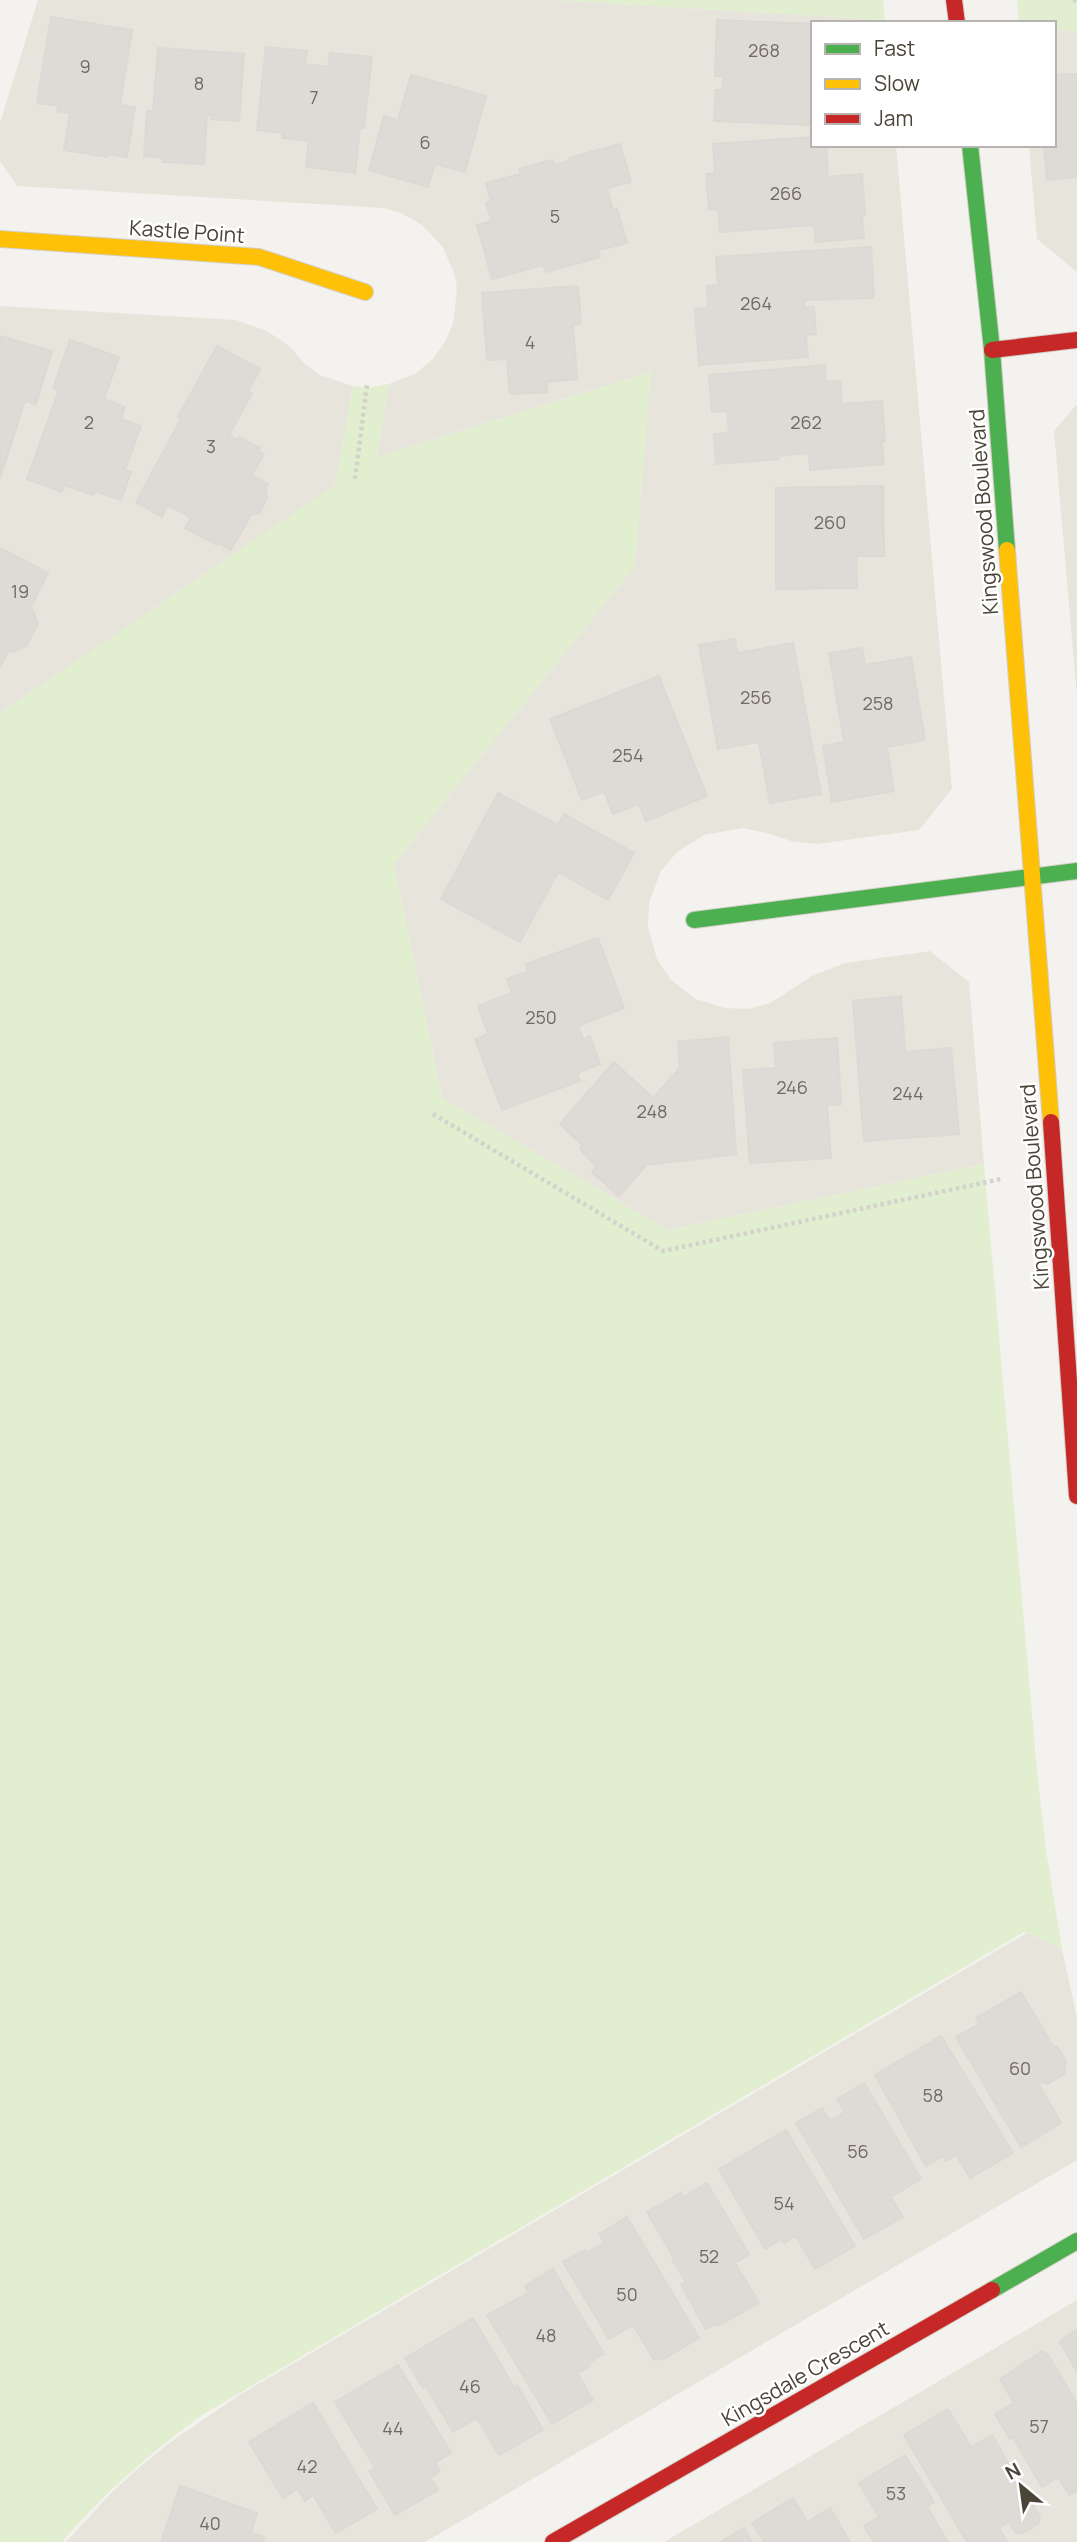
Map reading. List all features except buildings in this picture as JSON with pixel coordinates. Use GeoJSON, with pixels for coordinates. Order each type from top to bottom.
{"type":"FeatureCollection","features":[{"type":"Feature","properties":{"kind":"street"},"geometry":{"type":"LineString","coordinates":[[954,0],[957,21]]}},
{"type":"Feature","properties":{"kind":"street","name":"Kingswood Boulevard"},"geometry":{"type":"LineString","coordinates":[[970,147],[992,349],[1038,940],[1077,1496]]}},
{"type":"Feature","properties":{"kind":"street","name":"Kastle Point"},"geometry":{"type":"LineString","coordinates":[[0,239],[259,257],[365,292]]}},
{"type":"Feature","properties":{"kind":"street"},"geometry":{"type":"LineString","coordinates":[[992,349],[1077,340]]}},
{"type":"Feature","properties":{"kind":"street"},"geometry":{"type":"LineString","coordinates":[[694,920],[1077,871]]}},
{"type":"Feature","properties":{"kind":"street","name":"Kingsdale Crescent"},"geometry":{"type":"LineString","coordinates":[[553,2542],[1077,2241]]}},
{"type":"Feature","properties":{"kind":"path"},"geometry":{"type":"LineString","coordinates":[[355,479],[367,385]]}},
{"type":"Feature","properties":{"kind":"path"},"geometry":{"type":"LineString","coordinates":[[433,1114],[663,1251],[1001,1179]]}},
{"type":"Feature","properties":{"kind":"shaded area"},"geometry":{"type":"Polygon","coordinates":[[[38,0],[552,0],[885,20],[811,21],[811,147],[896,147],[952,789],[919,830],[817,844],[791,841],[743,828],[704,835],[677,852],[661,871],[649,902],[648,927],[657,959],[671,980],[696,999],[725,1008],[748,1009],[770,1003],[814,975],[845,963],[930,951],[969,982],[984,1164],[668,1230],[442,1098],[394,864],[635,566],[650,372],[377,457],[389,384],[416,373],[433,359],[453,324],[457,289],[454,272],[442,246],[422,225],[401,213],[384,208],[17,186],[0,161],[0,123],[38,0]]]}},
{"type":"Feature","properties":{"kind":"shaded area"},"geometry":{"type":"Polygon","coordinates":[[[1056,30],[1077,31],[1077,272],[1037,239],[1029,147],[1056,147],[1056,30]]]}},
{"type":"Feature","properties":{"kind":"shaded area"},"geometry":{"type":"Polygon","coordinates":[[[0,306],[236,320],[267,331],[289,346],[306,365],[320,375],[353,386],[336,485],[0,713],[0,306]]]}},
{"type":"Feature","properties":{"kind":"shaded area"},"geometry":{"type":"Polygon","coordinates":[[[1077,404],[1077,697],[1054,431],[1077,404]]]}},
{"type":"Feature","properties":{"kind":"shaded area"},"geometry":{"type":"Polygon","coordinates":[[[1027,1933],[1062,1949],[1077,2018],[1077,2160],[425,2542],[66,2542],[112,2492],[141,2466],[172,2441],[238,2396],[1027,1933]]]}},
{"type":"Feature","properties":{"kind":"shaded area"},"geometry":{"type":"Polygon","coordinates":[[[1077,2300],[1077,2542],[664,2542],[1038,2323],[1077,2300]]]}},
{"type":"Feature","properties":{"kind":"green space"},"geometry":{"type":"Polygon","coordinates":[[[552,0],[883,0],[885,20],[552,0]]]}},
{"type":"Feature","properties":{"kind":"green space"},"geometry":{"type":"Polygon","coordinates":[[[1017,0],[1077,0],[1077,31],[1056,30],[1056,21],[1019,21],[1017,0]]]}},
{"type":"Feature","properties":{"kind":"green space"},"geometry":{"type":"Polygon","coordinates":[[[651,372],[635,566],[394,864],[442,1098],[668,1230],[984,1164],[1037,1771],[1062,1949],[1024,1932],[202,2415],[128,2474],[62,2542],[0,2542],[0,713],[335,485],[353,386],[368,388],[389,384],[377,457],[651,372]]]}},
{"type":"Feature","properties":{"kind":"traffic: fast"},"geometry":{"type":"LineString","coordinates":[[970,147],[992,350],[1007,550]]}},
{"type":"Feature","properties":{"kind":"traffic: fast"},"geometry":{"type":"LineString","coordinates":[[694,920],[1077,871]]}},
{"type":"Feature","properties":{"kind":"traffic: fast"},"geometry":{"type":"LineString","coordinates":[[992,2290],[1077,2241]]}},
{"type":"Feature","properties":{"kind":"traffic: slow"},"geometry":{"type":"LineString","coordinates":[[0,239],[259,257],[365,292]]}},
{"type":"Feature","properties":{"kind":"traffic: slow"},"geometry":{"type":"LineString","coordinates":[[1007,550],[1051,1122]]}},
{"type":"Feature","properties":{"kind":"traffic: jam"},"geometry":{"type":"LineString","coordinates":[[954,0],[957,21]]}},
{"type":"Feature","properties":{"kind":"traffic: jam"},"geometry":{"type":"LineString","coordinates":[[992,350],[1077,340]]}},
{"type":"Feature","properties":{"kind":"traffic: jam"},"geometry":{"type":"LineString","coordinates":[[1051,1122],[1077,1496]]}},
{"type":"Feature","properties":{"kind":"traffic: jam"},"geometry":{"type":"LineString","coordinates":[[553,2542],[992,2290]]}}]}
